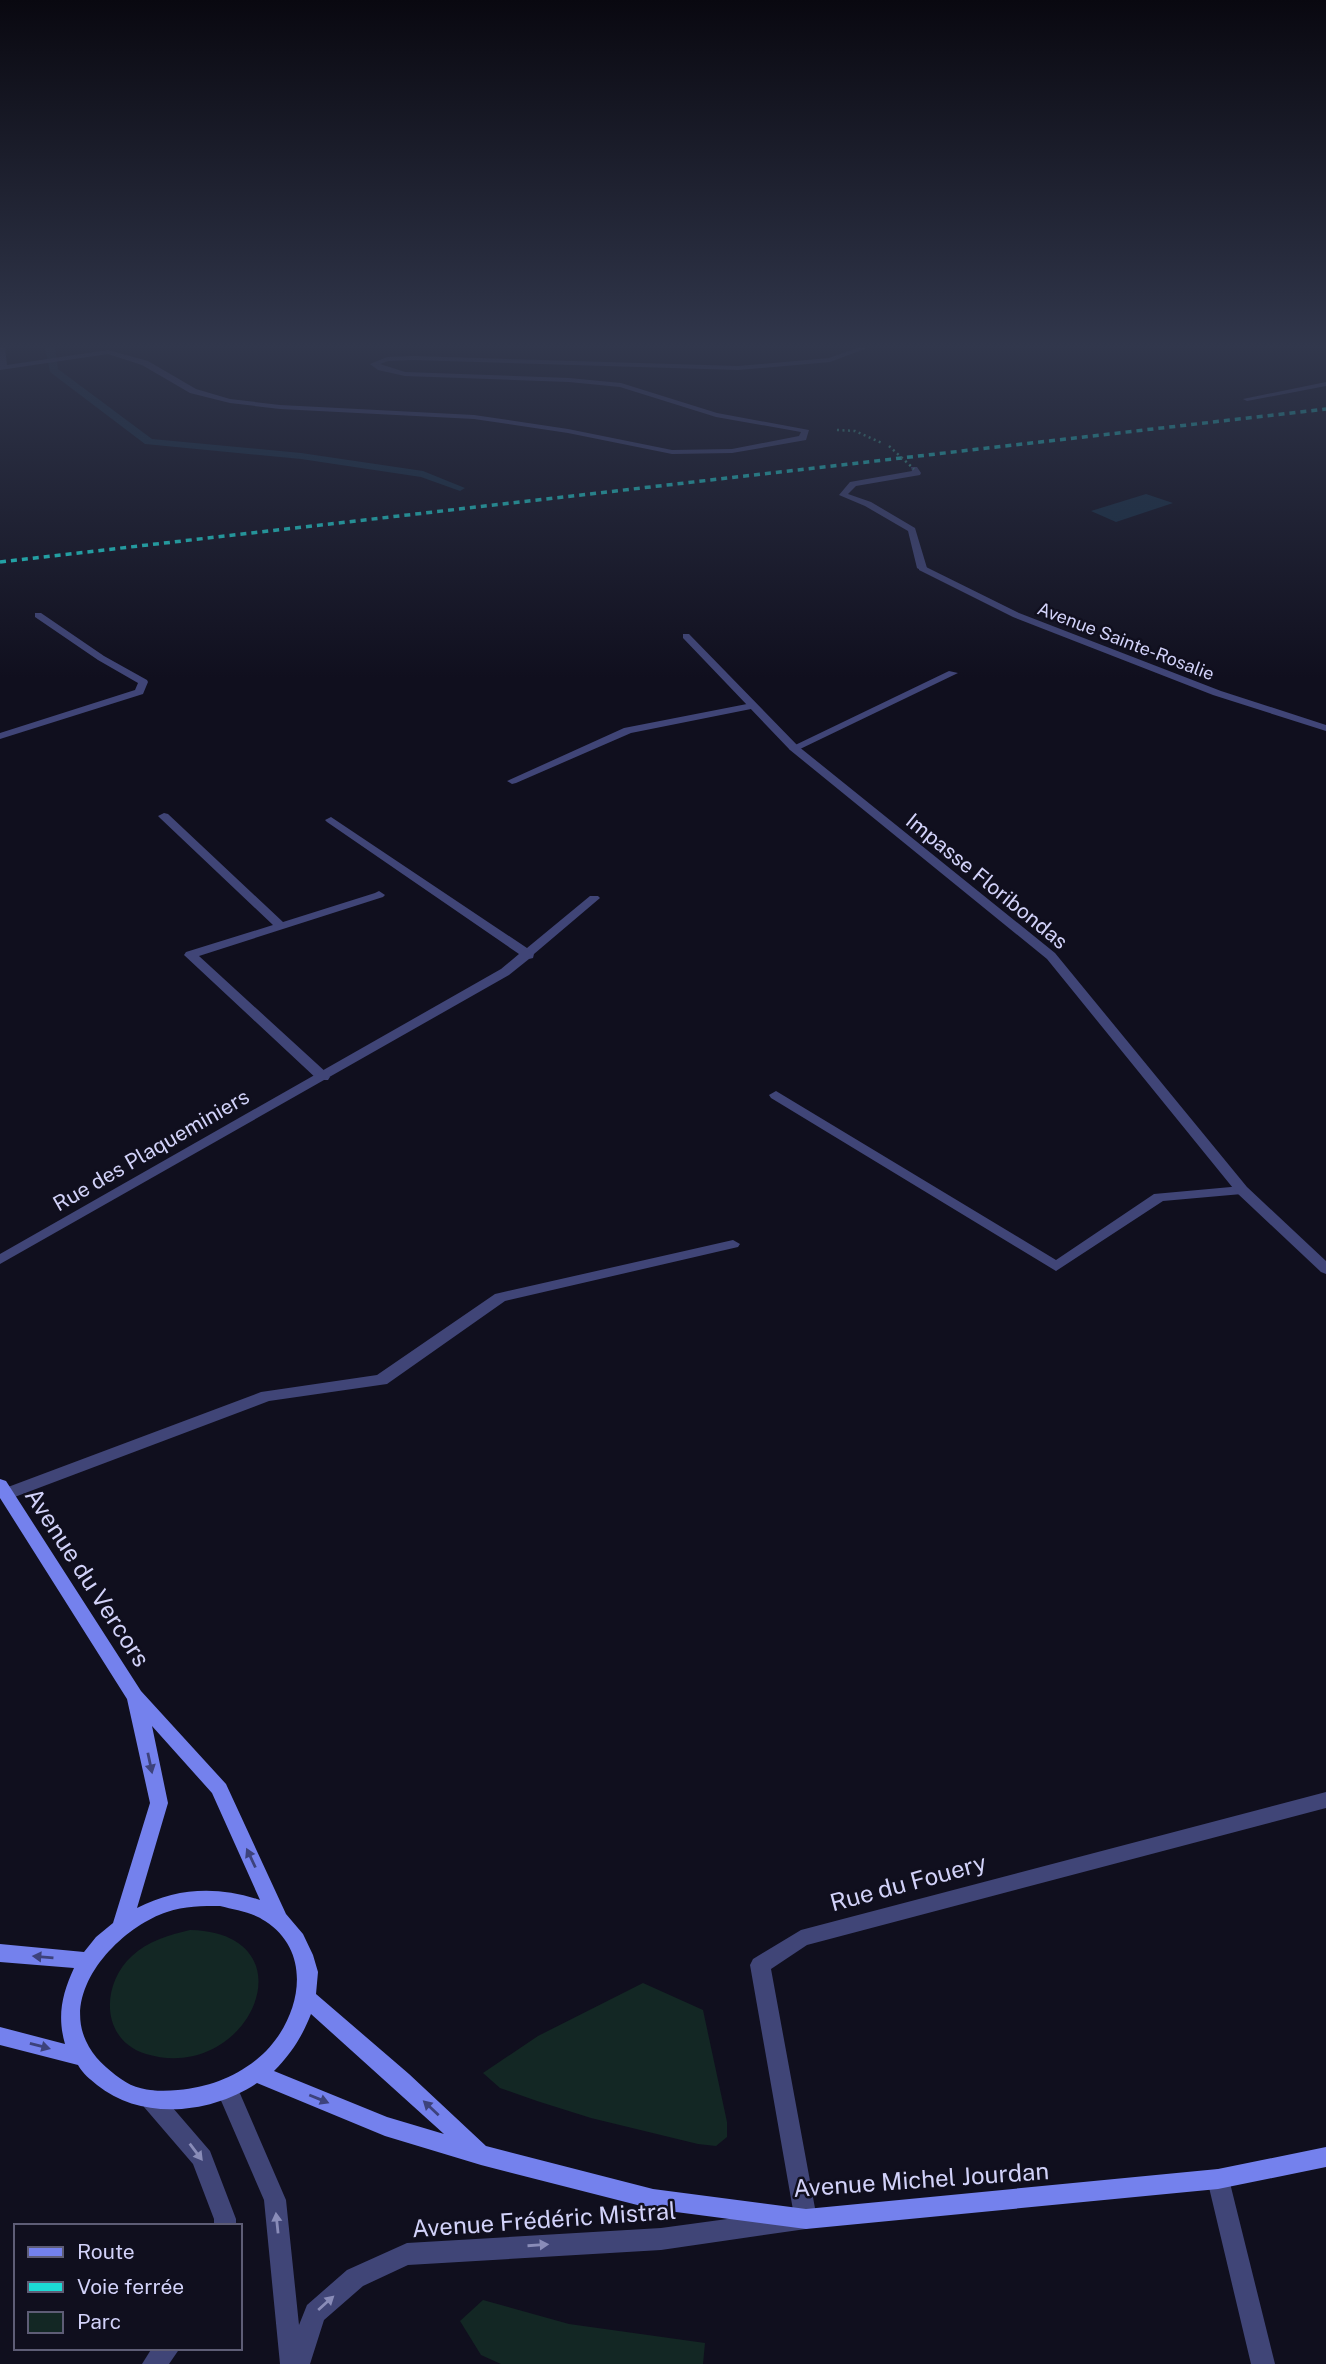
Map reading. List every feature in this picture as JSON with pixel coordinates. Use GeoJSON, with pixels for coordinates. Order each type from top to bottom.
{"type":"FeatureCollection","features":[{"type":"Feature","properties":{"kind":"street","name":"Avenue Sainte-Rosalie"},"geometry":{"type":"LineString","coordinates":[[914,469],[917,473],[853,484],[843,495],[868,504],[912,530],[922,568],[1016,615],[1217,693],[1326,728]]}},
{"type":"Feature","properties":{"kind":"street"},"geometry":{"type":"LineString","coordinates":[[0,736],[139,692],[143,682],[101,658],[38,615]]}},
{"type":"Feature","properties":{"kind":"street","name":"Impasse Floribondas"},"geometry":{"type":"LineString","coordinates":[[686,636],[794,748],[1051,956],[1242,1190],[1326,1269]]}},
{"type":"Feature","properties":{"kind":"street"},"geometry":{"type":"LineString","coordinates":[[794,748],[953,673]]}},
{"type":"Feature","properties":{"kind":"street"},"geometry":{"type":"LineString","coordinates":[[512,781],[628,730],[752,706]]}},
{"type":"Feature","properties":{"kind":"street"},"geometry":{"type":"LineString","coordinates":[[164,816],[281,926]]}},
{"type":"Feature","properties":{"kind":"street"},"geometry":{"type":"LineString","coordinates":[[331,820],[529,955]]}},
{"type":"Feature","properties":{"kind":"street"},"geometry":{"type":"LineString","coordinates":[[323,1077],[190,955],[379,895]]}},
{"type":"Feature","properties":{"kind":"street","name":"Rue des Plaqueminiers"},"geometry":{"type":"LineString","coordinates":[[0,1260],[505,972],[529,955],[594,898]]}},
{"type":"Feature","properties":{"kind":"street"},"geometry":{"type":"LineString","coordinates":[[776,1095],[1056,1266],[1159,1197],[1242,1190]]}},
{"type":"Feature","properties":{"kind":"street"},"geometry":{"type":"LineString","coordinates":[[3,1490],[267,1396],[381,1380],[500,1297],[733,1244]]}},
{"type":"Feature","properties":{"kind":"street","name":"Avenue du Vercors"},"geometry":{"type":"LineString","coordinates":[[3,1490],[135,1696],[219,1789],[279,1920]]}},
{"type":"Feature","properties":{"kind":"street","name":"Avenue du Vercors"},"geometry":{"type":"LineString","coordinates":[[122,1926],[159,1802],[135,1696]]}},
{"type":"Feature","properties":{"kind":"street","name":"Rue du Fouery"},"geometry":{"type":"LineString","coordinates":[[806,2219],[760,1965],[801,1938],[1326,1800]]}},
{"type":"Feature","properties":{"kind":"street"},"geometry":{"type":"LineString","coordinates":[[220,1898],[253,1905],[279,1920],[298,1942],[308,1969],[307,1998],[299,2026],[281,2051],[256,2073],[227,2089],[190,2100],[152,2100],[123,2092],[99,2077],[80,2057],[70,2026],[72,1993],[86,1961],[122,1926],[153,1908],[187,1899],[220,1898]]}},
{"type":"Feature","properties":{"kind":"street"},"geometry":{"type":"LineString","coordinates":[[0,1953],[86,1961]]}},
{"type":"Feature","properties":{"kind":"street","name":"Avenue Michel Jourdan"},"geometry":{"type":"LineString","coordinates":[[307,1998],[481,2155]]}},
{"type":"Feature","properties":{"kind":"street"},"geometry":{"type":"LineString","coordinates":[[0,2036],[80,2057]]}},
{"type":"Feature","properties":{"kind":"street","name":"Avenue Michel Jourdan"},"geometry":{"type":"LineString","coordinates":[[256,2073],[384,2126],[481,2155],[653,2199],[806,2219],[1219,2179],[1326,2157]]}},
{"type":"Feature","properties":{"kind":"street"},"geometry":{"type":"LineString","coordinates":[[227,2089],[275,2200],[292,2364]]}},
{"type":"Feature","properties":{"kind":"street"},"geometry":{"type":"LineString","coordinates":[[152,2100],[202,2158],[225,2224]]}},
{"type":"Feature","properties":{"kind":"street"},"geometry":{"type":"LineString","coordinates":[[1219,2179],[1263,2364]]}},
{"type":"Feature","properties":{"kind":"street","name":"Avenue Frédéric Mistral"},"geometry":{"type":"LineString","coordinates":[[298,2364],[314,2313],[355,2278],[407,2254],[662,2239],[806,2219]]}},
{"type":"Feature","properties":{"kind":"street"},"geometry":{"type":"LineString","coordinates":[[154,2364],[166,2350]]}},
{"type":"Feature","properties":{"kind":"path"},"geometry":{"type":"LineString","coordinates":[[902,458],[914,469]]}},
{"type":"Feature","properties":{"kind":"green space"},"geometry":{"type":"Polygon","coordinates":[[[190,1930],[228,1937],[250,1955],[258,1979],[254,2005],[239,2029],[214,2048],[183,2058],[146,2054],[131,2047],[120,2037],[113,2024],[110,2010],[115,1981],[132,1956],[145,1946],[190,1930]]]}},
{"type":"Feature","properties":{"kind":"green space"},"geometry":{"type":"Polygon","coordinates":[[[643,1983],[703,2010],[727,2122],[727,2137],[716,2146],[591,2118],[500,2088],[483,2073],[538,2036],[643,1983]]]}},
{"type":"Feature","properties":{"kind":"green space"},"geometry":{"type":"Polygon","coordinates":[[[483,2300],[569,2324],[705,2343],[703,2364],[501,2364],[481,2355],[460,2321],[483,2300]]]}},
{"type":"Feature","properties":{"kind":"water"},"geometry":{"type":"Polygon","coordinates":[[[1146,494],[1173,503],[1116,522],[1091,511],[1146,494]]]}},
{"type":"Feature","properties":{"kind":"waterway"},"geometry":{"type":"LineString","coordinates":[[317,458],[423,474],[460,488]]}},
{"type":"Feature","properties":{"kind":"railway"},"geometry":{"type":"LineString","coordinates":[[0,562],[899,458]]}}]}
